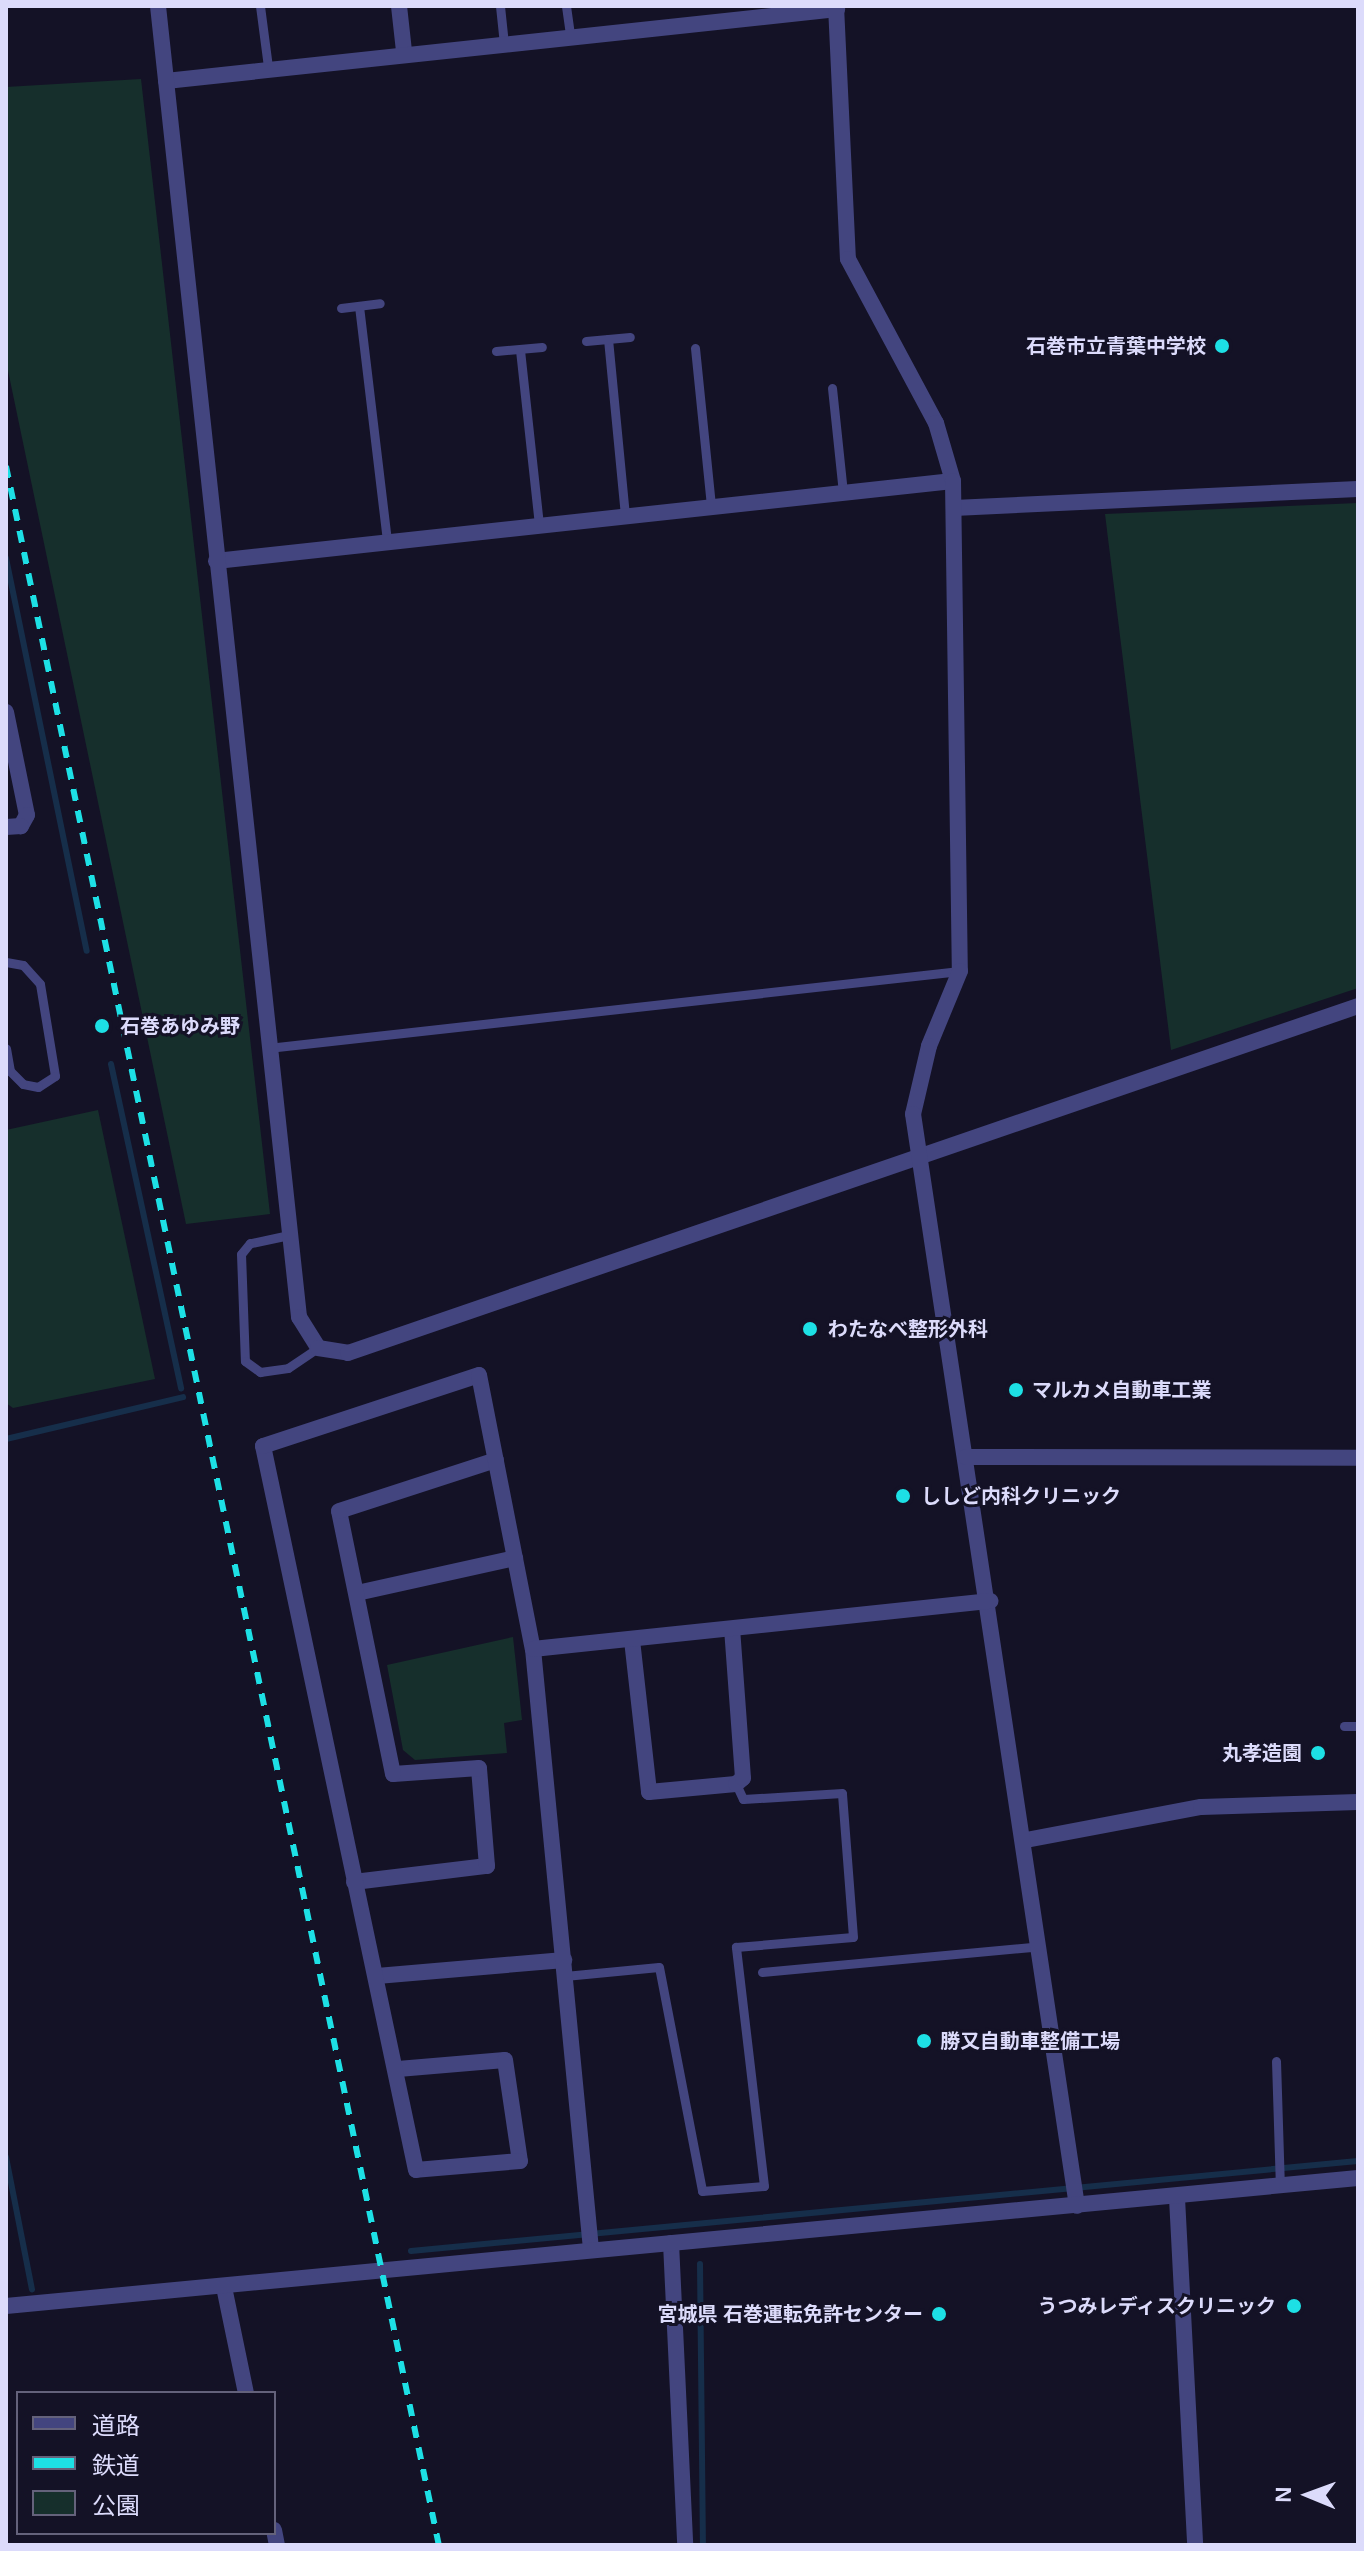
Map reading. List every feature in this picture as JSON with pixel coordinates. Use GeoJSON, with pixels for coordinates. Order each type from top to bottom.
{"type":"FeatureCollection","features":[{"type":"Feature","properties":{"kind":"street"},"geometry":{"type":"LineString","coordinates":[[158,6],[289,1235],[299,1317],[318,1348],[348,1353],[1358,1006]]}},
{"type":"Feature","properties":{"kind":"street"},"geometry":{"type":"LineString","coordinates":[[399,6],[404,51]]}},
{"type":"Feature","properties":{"kind":"street"},"geometry":{"type":"LineString","coordinates":[[166,81],[404,51],[837,8],[848,259],[936,423],[953,481],[960,971],[918,1084],[917,1156],[990,1601],[1077,2206]]}},
{"type":"Feature","properties":{"kind":"street"},"geometry":{"type":"LineString","coordinates":[[216,561],[953,481]]}},
{"type":"Feature","properties":{"kind":"street"},"geometry":{"type":"LineString","coordinates":[[954,508],[1358,489]]}},
{"type":"Feature","properties":{"kind":"street"},"geometry":{"type":"LineString","coordinates":[[6,712],[27,815],[21,826],[6,827]]}},
{"type":"Feature","properties":{"kind":"street"},"geometry":{"type":"LineString","coordinates":[[398,2069],[505,2060],[520,2161],[416,2170],[398,2069],[354,1882],[263,1446],[479,1375],[533,1649],[591,2249]]}},
{"type":"Feature","properties":{"kind":"street"},"geometry":{"type":"LineString","coordinates":[[966,1457],[1358,1458]]}},
{"type":"Feature","properties":{"kind":"street"},"geometry":{"type":"LineString","coordinates":[[354,1882],[487,1866],[479,1768],[393,1774],[339,1511],[496,1460]]}},
{"type":"Feature","properties":{"kind":"street"},"geometry":{"type":"LineString","coordinates":[[357,1593],[515,1558]]}},
{"type":"Feature","properties":{"kind":"street"},"geometry":{"type":"LineString","coordinates":[[533,1649],[990,1601]]}},
{"type":"Feature","properties":{"kind":"street"},"geometry":{"type":"LineString","coordinates":[[632,1640],[649,1792],[736,1784],[743,1778],[732,1629]]}},
{"type":"Feature","properties":{"kind":"street"},"geometry":{"type":"LineString","coordinates":[[1026,1840],[1201,1807],[1358,1802]]}},
{"type":"Feature","properties":{"kind":"street"},"geometry":{"type":"LineString","coordinates":[[377,1976],[564,1968]]}},
{"type":"Feature","properties":{"kind":"street"},"geometry":{"type":"LineString","coordinates":[[6,2306],[591,2249],[1177,2198],[1358,2178]]}},
{"type":"Feature","properties":{"kind":"street"},"geometry":{"type":"LineString","coordinates":[[1177,2198],[1195,2545]]}},
{"type":"Feature","properties":{"kind":"street"},"geometry":{"type":"LineString","coordinates":[[671,2243],[685,2545]]}},
{"type":"Feature","properties":{"kind":"street"},"geometry":{"type":"LineString","coordinates":[[224,2287],[246,2391]]}},
{"type":"Feature","properties":{"kind":"lane"},"geometry":{"type":"LineString","coordinates":[[260,6],[268,67]]}},
{"type":"Feature","properties":{"kind":"lane"},"geometry":{"type":"LineString","coordinates":[[500,6],[504,43]]}},
{"type":"Feature","properties":{"kind":"lane"},"geometry":{"type":"LineString","coordinates":[[566,6],[570,36]]}},
{"type":"Feature","properties":{"kind":"lane"},"geometry":{"type":"LineString","coordinates":[[341,308],[380,303]]}},
{"type":"Feature","properties":{"kind":"lane"},"geometry":{"type":"LineString","coordinates":[[359,306],[387,542]]}},
{"type":"Feature","properties":{"kind":"lane"},"geometry":{"type":"LineString","coordinates":[[586,341],[630,337]]}},
{"type":"Feature","properties":{"kind":"lane"},"geometry":{"type":"LineString","coordinates":[[608,339],[625,515]]}},
{"type":"Feature","properties":{"kind":"lane"},"geometry":{"type":"LineString","coordinates":[[496,351],[542,347]]}},
{"type":"Feature","properties":{"kind":"lane"},"geometry":{"type":"LineString","coordinates":[[695,348],[711,506]]}},
{"type":"Feature","properties":{"kind":"lane"},"geometry":{"type":"LineString","coordinates":[[520,350],[539,525]]}},
{"type":"Feature","properties":{"kind":"lane"},"geometry":{"type":"LineString","coordinates":[[832,388],[843,493]]}},
{"type":"Feature","properties":{"kind":"lane"},"geometry":{"type":"LineString","coordinates":[[6,971],[11,963],[40,984],[58,1069],[44,1085],[23,1084],[10,1071],[6,1048]]}},
{"type":"Feature","properties":{"kind":"lane"},"geometry":{"type":"LineString","coordinates":[[268,1048],[960,971]]}},
{"type":"Feature","properties":{"kind":"lane"},"geometry":{"type":"LineString","coordinates":[[289,1235],[250,1243],[241,1254],[245,1361],[260,1372],[288,1368],[318,1348]]}},
{"type":"Feature","properties":{"kind":"lane"},"geometry":{"type":"LineString","coordinates":[[1344,1726],[1358,1726]]}},
{"type":"Feature","properties":{"kind":"lane"},"geometry":{"type":"LineString","coordinates":[[564,1968],[659,1967],[702,2191],[764,2186],[736,1947],[853,1937],[842,1793],[743,1799],[736,1784]]}},
{"type":"Feature","properties":{"kind":"lane"},"geometry":{"type":"LineString","coordinates":[[762,1972],[1040,1946]]}},
{"type":"Feature","properties":{"kind":"lane"},"geometry":{"type":"LineString","coordinates":[[1276,2061],[1280,2186]]}},
{"type":"Feature","properties":{"kind":"green space"},"geometry":{"type":"Polygon","coordinates":[[[141,79],[270,1214],[186,1224],[6,361],[6,87],[141,79]]]}},
{"type":"Feature","properties":{"kind":"green space"},"geometry":{"type":"Polygon","coordinates":[[[1358,503],[1358,988],[1171,1050],[1105,514],[1358,503]]]}},
{"type":"Feature","properties":{"kind":"green space"},"geometry":{"type":"Polygon","coordinates":[[[98,1110],[155,1379],[13,1408],[6,1403],[6,1130],[98,1110]]]}},
{"type":"Feature","properties":{"kind":"green space"},"geometry":{"type":"Polygon","coordinates":[[[513,1637],[522,1720],[504,1723],[507,1753],[415,1760],[403,1750],[387,1665],[513,1637]]]}},
{"type":"Feature","properties":{"kind":"waterway"},"geometry":{"type":"LineString","coordinates":[[6,558],[87,951]]}},
{"type":"Feature","properties":{"kind":"waterway"},"geometry":{"type":"LineString","coordinates":[[111,1064],[181,1389]]}},
{"type":"Feature","properties":{"kind":"waterway"},"geometry":{"type":"LineString","coordinates":[[6,1439],[183,1397]]}},
{"type":"Feature","properties":{"kind":"waterway"},"geometry":{"type":"LineString","coordinates":[[6,2157],[32,2289]]}},
{"type":"Feature","properties":{"kind":"waterway"},"geometry":{"type":"LineString","coordinates":[[411,2251],[1358,2161]]}},
{"type":"Feature","properties":{"kind":"waterway"},"geometry":{"type":"LineString","coordinates":[[700,2264],[703,2545]]}},
{"type":"Feature","properties":{"kind":"railway"},"geometry":{"type":"LineString","coordinates":[[6,466],[439,2545]]}},
{"type":"Feature","properties":{"kind":"place","name":"石巻市立青葉中学校"},"geometry":{"type":"Point","coordinates":[1222,346]}},
{"type":"Feature","properties":{"kind":"place","name":"石巻あゆみ野"},"geometry":{"type":"Point","coordinates":[102,1026]}},
{"type":"Feature","properties":{"kind":"place","name":"わたなべ整形外科"},"geometry":{"type":"Point","coordinates":[810,1329]}},
{"type":"Feature","properties":{"kind":"place","name":"マルカメ自動車工業"},"geometry":{"type":"Point","coordinates":[1016,1390]}},
{"type":"Feature","properties":{"kind":"place","name":"ししど内科クリニック"},"geometry":{"type":"Point","coordinates":[903,1496]}},
{"type":"Feature","properties":{"kind":"place","name":"丸孝造園"},"geometry":{"type":"Point","coordinates":[1318,1753]}},
{"type":"Feature","properties":{"kind":"place","name":"勝又自動車整備工場"},"geometry":{"type":"Point","coordinates":[924,2041]}},
{"type":"Feature","properties":{"kind":"place","name":"うつみレディスクリニック"},"geometry":{"type":"Point","coordinates":[1294,2306]}},
{"type":"Feature","properties":{"kind":"place","name":"宮城県 石巻運転免許センター"},"geometry":{"type":"Point","coordinates":[939,2314]}}]}
